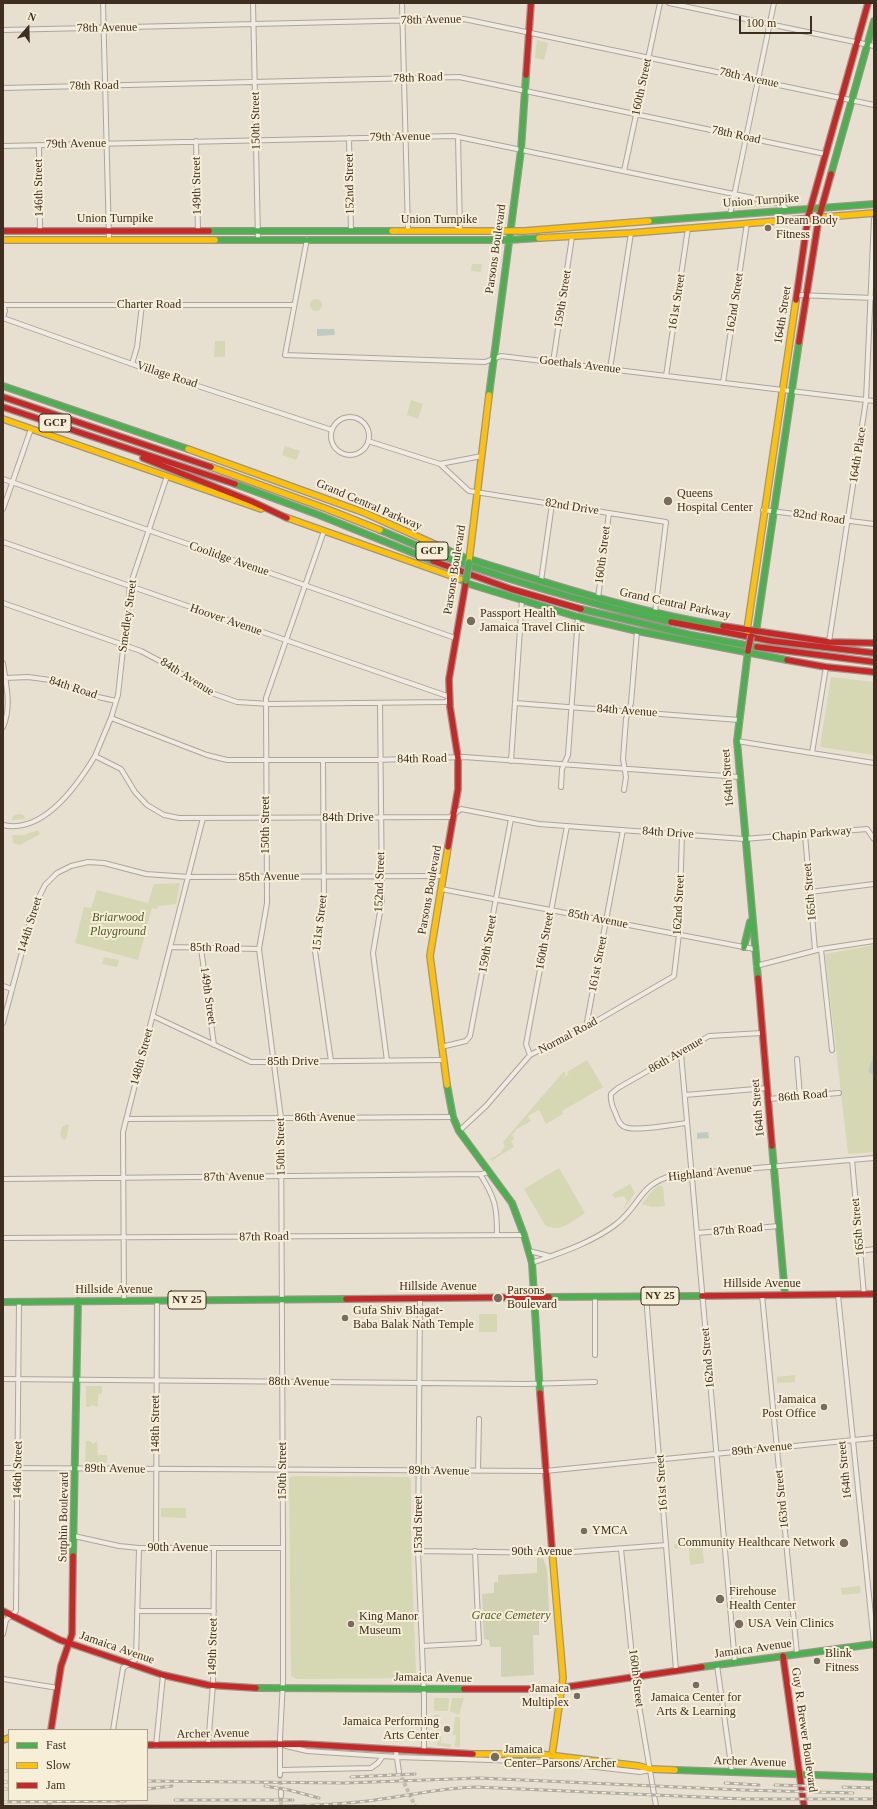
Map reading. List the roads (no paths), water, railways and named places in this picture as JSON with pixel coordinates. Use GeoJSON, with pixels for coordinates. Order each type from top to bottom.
{"type":"FeatureCollection","features":[{"type":"Feature","properties":{"kind":"main road","name":"Parsons Boulevard"},"geometry":{"type":"LineString","coordinates":[[531,3],[520,150],[469,560],[449,679],[458,758],[458,790],[430,956],[441,1047],[453,1117],[459,1131],[512,1203],[524,1235],[532,1263],[533,1297],[551,1552],[561,1649],[562,1687],[552,1755]]}},
{"type":"Feature","properties":{"kind":"main road","name":"164th Street"},"geometry":{"type":"LineString","coordinates":[[785,1295],[744,839],[737,741],[763,510],[798,295],[808,217],[868,3]]}},
{"type":"Feature","properties":{"kind":"main road","name":"164th Street"},"geometry":{"type":"LineString","coordinates":[[756,632],[791,391],[819,217],[874,21]]}},
{"type":"Feature","properties":{"kind":"main road","name":"Union Turnpike"},"geometry":{"type":"LineString","coordinates":[[3,230],[510,231],[874,204]]}},
{"type":"Feature","properties":{"kind":"main road","name":"Union Turnpike"},"geometry":{"type":"LineString","coordinates":[[3,240],[509,240],[631,233],[747,222],[874,213]]}},
{"type":"Feature","properties":{"kind":"main road","name":"Grand Central Parkway"},"geometry":{"type":"LineString","coordinates":[[3,386],[105,419],[298,487],[366,513],[469,560],[598,598],[749,633]]}},
{"type":"Feature","properties":{"kind":"main road","name":"Grand Central Parkway"},"geometry":{"type":"LineString","coordinates":[[3,397],[84,423],[285,493],[451,559],[542,589],[636,614],[719,632],[799,645],[874,653]]}},
{"type":"Feature","properties":{"kind":"main road","name":"GCP"},"geometry":{"type":"LineString","coordinates":[[3,407],[107,441],[318,515],[462,573],[560,604],[638,624],[716,641],[795,654],[874,662]]}},
{"type":"Feature","properties":{"kind":"main road"},"geometry":{"type":"LineString","coordinates":[[3,419],[466,582],[578,617],[636,632],[826,667],[874,672]]}},
{"type":"Feature","properties":{"kind":"main road"},"geometry":{"type":"LineString","coordinates":[[107,441],[155,463],[253,502],[287,518]]}},
{"type":"Feature","properties":{"kind":"main road"},"geometry":{"type":"LineString","coordinates":[[749,633],[756,632],[829,642],[874,643]]}},
{"type":"Feature","properties":{"kind":"main road","name":"164th Street"},"geometry":{"type":"LineString","coordinates":[[744,947],[752,918]]}},
{"type":"Feature","properties":{"kind":"main road","name":"Hillside Avenue"},"geometry":{"type":"LineString","coordinates":[[3,1302],[874,1294]]}},
{"type":"Feature","properties":{"kind":"main road","name":"Sutphin Boulevard"},"geometry":{"type":"LineString","coordinates":[[51,1729],[61,1666],[72,1634],[78,1380],[78,1301]]}},
{"type":"Feature","properties":{"kind":"main road","name":"Jamaica Avenue"},"geometry":{"type":"LineString","coordinates":[[3,1611],[69,1644],[163,1675],[213,1686],[282,1689],[553,1689],[676,1670],[874,1644]]}},
{"type":"Feature","properties":{"kind":"main road","name":"Guy R. Brewer Boulevard"},"geometry":{"type":"LineString","coordinates":[[783,1656],[804,1806]]}},
{"type":"Feature","properties":{"kind":"main road","name":"Archer Avenue"},"geometry":{"type":"LineString","coordinates":[[148,1745],[280,1744],[396,1751],[552,1755],[639,1766],[650,1770],[874,1777]]}},
{"type":"Feature","properties":{"kind":"street"},"geometry":{"type":"LineString","coordinates":[[103,3],[109,239]]}},
{"type":"Feature","properties":{"kind":"street","name":"150th Street"},"geometry":{"type":"LineString","coordinates":[[253,3],[258,240]]}},
{"type":"Feature","properties":{"kind":"street"},"geometry":{"type":"LineString","coordinates":[[402,3],[408,231]]}},
{"type":"Feature","properties":{"kind":"street","name":"160th Street"},"geometry":{"type":"LineString","coordinates":[[624,171],[660,3]]}},
{"type":"Feature","properties":{"kind":"street"},"geometry":{"type":"LineString","coordinates":[[669,3],[874,46]]}},
{"type":"Feature","properties":{"kind":"street"},"geometry":{"type":"LineString","coordinates":[[730,215],[774,3]]}},
{"type":"Feature","properties":{"kind":"street","name":"78th Avenue"},"geometry":{"type":"LineString","coordinates":[[3,30],[464,19],[874,105]]}},
{"type":"Feature","properties":{"kind":"street","name":"78th Road"},"geometry":{"type":"LineString","coordinates":[[3,88],[459,77],[825,154]]}},
{"type":"Feature","properties":{"kind":"street","name":"79th Avenue"},"geometry":{"type":"LineString","coordinates":[[3,146],[406,136],[458,137],[782,204],[787,210]]}},
{"type":"Feature","properties":{"kind":"street"},"geometry":{"type":"LineString","coordinates":[[458,137],[460,231]]}},
{"type":"Feature","properties":{"kind":"street","name":"152nd Street"},"geometry":{"type":"LineString","coordinates":[[349,138],[351,231]]}},
{"type":"Feature","properties":{"kind":"street","name":"149th Street"},"geometry":{"type":"LineString","coordinates":[[196,142],[198,230]]}},
{"type":"Feature","properties":{"kind":"street","name":"146th Street"},"geometry":{"type":"LineString","coordinates":[[39,145],[40,231]]}},
{"type":"Feature","properties":{"kind":"street","name":"164th Place"},"geometry":{"type":"LineString","coordinates":[[829,642],[866,400],[873,298],[874,219]]}},
{"type":"Feature","properties":{"kind":"street","name":"162nd Street"},"geometry":{"type":"LineString","coordinates":[[723,383],[747,222]]}},
{"type":"Feature","properties":{"kind":"street","name":"161st Street"},"geometry":{"type":"LineString","coordinates":[[666,376],[688,227]]}},
{"type":"Feature","properties":{"kind":"street"},"geometry":{"type":"LineString","coordinates":[[610,369],[631,233]]}},
{"type":"Feature","properties":{"kind":"street","name":"159th Street"},"geometry":{"type":"LineString","coordinates":[[553,362],[572,236]]}},
{"type":"Feature","properties":{"kind":"street"},"geometry":{"type":"LineString","coordinates":[[294,305],[307,239]]}},
{"type":"Feature","properties":{"kind":"street"},"geometry":{"type":"LineString","coordinates":[[798,295],[873,298]]}},
{"type":"Feature","properties":{"kind":"street"},"geometry":{"type":"LineString","coordinates":[[3,304],[5,311],[3,318]]}},
{"type":"Feature","properties":{"kind":"street","name":"Charter Road"},"geometry":{"type":"LineString","coordinates":[[3,304],[294,305]]}},
{"type":"Feature","properties":{"kind":"street"},"geometry":{"type":"LineString","coordinates":[[132,364],[137,347],[142,305]]}},
{"type":"Feature","properties":{"kind":"street","name":"Goethals Avenue"},"geometry":{"type":"LineString","coordinates":[[294,305],[285,355],[485,362],[501,356],[874,401]]}},
{"type":"Feature","properties":{"kind":"street","name":"Village Road"},"geometry":{"type":"LineString","coordinates":[[3,318],[132,364],[332,430]]}},
{"type":"Feature","properties":{"kind":"street"},"geometry":{"type":"LineString","coordinates":[[346,418],[358,419],[367,427],[368,443],[364,450],[354,455],[340,453],[332,443],[332,430],[341,420],[346,418]]}},
{"type":"Feature","properties":{"kind":"street"},"geometry":{"type":"LineString","coordinates":[[3,509],[31,429]]}},
{"type":"Feature","properties":{"kind":"street"},"geometry":{"type":"LineString","coordinates":[[368,443],[440,464],[469,491],[477,493]]}},
{"type":"Feature","properties":{"kind":"street"},"geometry":{"type":"LineString","coordinates":[[440,464],[482,456]]}},
{"type":"Feature","properties":{"kind":"street","name":"Smedley Street"},"geometry":{"type":"LineString","coordinates":[[94,756],[111,718],[116,701],[130,586],[167,476]]}},
{"type":"Feature","properties":{"kind":"street","name":"Coolidge Avenue"},"geometry":{"type":"LineString","coordinates":[[3,479],[455,638]]}},
{"type":"Feature","properties":{"kind":"street","name":"82nd Drive"},"geometry":{"type":"LineString","coordinates":[[477,493],[666,522],[655,612]]}},
{"type":"Feature","properties":{"kind":"street"},"geometry":{"type":"LineString","coordinates":[[541,581],[552,504]]}},
{"type":"Feature","properties":{"kind":"street","name":"82nd Road"},"geometry":{"type":"LineString","coordinates":[[763,510],[874,524]]}},
{"type":"Feature","properties":{"kind":"street","name":"160th Street"},"geometry":{"type":"LineString","coordinates":[[598,598],[609,513]]}},
{"type":"Feature","properties":{"kind":"street","name":"150th Street"},"geometry":{"type":"LineString","coordinates":[[324,531],[266,695],[267,903],[259,949],[281,1118],[283,1548],[280,1773],[371,1768],[378,1764],[383,1756]]}},
{"type":"Feature","properties":{"kind":"street","name":"Hoover Avenue"},"geometry":{"type":"LineString","coordinates":[[3,542],[450,698]]}},
{"type":"Feature","properties":{"kind":"street"},"geometry":{"type":"LineString","coordinates":[[511,761],[522,600]]}},
{"type":"Feature","properties":{"kind":"street","name":"84th Avenue"},"geometry":{"type":"LineString","coordinates":[[3,603],[124,645],[156,658],[215,695],[242,703],[446,702],[450,698]]}},
{"type":"Feature","properties":{"kind":"street"},"geometry":{"type":"LineString","coordinates":[[561,786],[562,769],[568,755],[578,617]]}},
{"type":"Feature","properties":{"kind":"street"},"geometry":{"type":"LineString","coordinates":[[624,790],[626,777],[623,759],[626,719],[631,703],[636,632]]}},
{"type":"Feature","properties":{"kind":"street"},"geometry":{"type":"LineString","coordinates":[[3,663],[8,704],[7,716],[3,727]]}},
{"type":"Feature","properties":{"kind":"street"},"geometry":{"type":"LineString","coordinates":[[812,753],[826,667]]}},
{"type":"Feature","properties":{"kind":"street","name":"84th Road"},"geometry":{"type":"LineString","coordinates":[[5,678],[28,677],[50,680],[86,694],[116,701]]}},
{"type":"Feature","properties":{"kind":"street","name":"152nd Street"},"geometry":{"type":"LineString","coordinates":[[380,702],[382,900],[373,953],[387,1061]]}},
{"type":"Feature","properties":{"kind":"street","name":"84th Avenue"},"geometry":{"type":"LineString","coordinates":[[515,703],[739,720]]}},
{"type":"Feature","properties":{"kind":"street","name":"84th Road"},"geometry":{"type":"LineString","coordinates":[[111,718],[212,757],[227,760],[380,760],[458,758],[739,777]]}},
{"type":"Feature","properties":{"kind":"street"},"geometry":{"type":"LineString","coordinates":[[737,741],[874,763]]}},
{"type":"Feature","properties":{"kind":"street"},"geometry":{"type":"LineString","coordinates":[[3,826],[14,827],[25,825],[45,815],[75,786],[94,756]]}},
{"type":"Feature","properties":{"kind":"street","name":"84th Drive"},"geometry":{"type":"LineString","coordinates":[[94,756],[121,770],[136,794],[152,808],[171,817],[450,817],[461,809],[511,820],[538,824],[744,839]]}},
{"type":"Feature","properties":{"kind":"street","name":"151st Street"},"geometry":{"type":"LineString","coordinates":[[323,760],[324,906],[315,951],[331,1061]]}},
{"type":"Feature","properties":{"kind":"street","name":"148th Street"},"geometry":{"type":"LineString","coordinates":[[124,1301],[123,1132],[203,818]]}},
{"type":"Feature","properties":{"kind":"street","name":"159th Street"},"geometry":{"type":"LineString","coordinates":[[441,1047],[466,1041],[470,1036],[511,820]]}},
{"type":"Feature","properties":{"kind":"street","name":"160th Street"},"geometry":{"type":"LineString","coordinates":[[530,1055],[526,1044],[567,826]]}},
{"type":"Feature","properties":{"kind":"street","name":"Chapin Parkway"},"geometry":{"type":"LineString","coordinates":[[744,839],[868,829],[874,839]]}},
{"type":"Feature","properties":{"kind":"street","name":"161st Street"},"geometry":{"type":"LineString","coordinates":[[586,1027],[623,830]]}},
{"type":"Feature","properties":{"kind":"street","name":"162nd Street"},"geometry":{"type":"LineString","coordinates":[[674,976],[678,934],[682,834]]}},
{"type":"Feature","properties":{"kind":"street","name":"165th Street"},"geometry":{"type":"LineString","coordinates":[[804,835],[815,950]]}},
{"type":"Feature","properties":{"kind":"street","name":"85th Avenue"},"geometry":{"type":"LineString","coordinates":[[96,862],[134,872],[189,877],[443,876]]}},
{"type":"Feature","properties":{"kind":"street","name":"144th Street"},"geometry":{"type":"LineString","coordinates":[[3,1023],[34,907],[45,885],[57,873],[65,868],[81,863],[96,862]]}},
{"type":"Feature","properties":{"kind":"street"},"geometry":{"type":"LineString","coordinates":[[810,892],[874,884]]}},
{"type":"Feature","properties":{"kind":"street","name":"85th Avenue"},"geometry":{"type":"LineString","coordinates":[[441,890],[754,949]]}},
{"type":"Feature","properties":{"kind":"street"},"geometry":{"type":"LineString","coordinates":[[756,966],[821,948],[874,941]]}},
{"type":"Feature","properties":{"kind":"street","name":"85th Road"},"geometry":{"type":"LineString","coordinates":[[171,947],[259,949]]}},
{"type":"Feature","properties":{"kind":"street","name":"149th Street"},"geometry":{"type":"LineString","coordinates":[[201,948],[214,1045]]}},
{"type":"Feature","properties":{"kind":"street"},"geometry":{"type":"LineString","coordinates":[[821,948],[832,1050]]}},
{"type":"Feature","properties":{"kind":"street","name":"Normal Road"},"geometry":{"type":"LineString","coordinates":[[459,1131],[486,1106],[530,1055],[586,1027],[674,976]]}},
{"type":"Feature","properties":{"kind":"street"},"geometry":{"type":"LineString","coordinates":[[3,986],[12,988]]}},
{"type":"Feature","properties":{"kind":"street","name":"85th Drive"},"geometry":{"type":"LineString","coordinates":[[153,1016],[251,1062],[443,1060]]}},
{"type":"Feature","properties":{"kind":"street","name":"86th Avenue"},"geometry":{"type":"LineString","coordinates":[[687,1123],[634,1129],[625,1127],[618,1119],[610,1101],[612,1093],[618,1088],[681,1054],[709,1036],[762,1032]]}},
{"type":"Feature","properties":{"kind":"street","name":"162nd Street"},"geometry":{"type":"LineString","coordinates":[[681,1054],[735,1662]]}},
{"type":"Feature","properties":{"kind":"street"},"geometry":{"type":"LineString","coordinates":[[797,1059],[800,1096]]}},
{"type":"Feature","properties":{"kind":"street","name":"86th Road"},"geometry":{"type":"LineString","coordinates":[[684,1095],[767,1088]]}},
{"type":"Feature","properties":{"kind":"street","name":"86th Road"},"geometry":{"type":"LineString","coordinates":[[768,1099],[839,1093]]}},
{"type":"Feature","properties":{"kind":"street","name":"86th Avenue"},"geometry":{"type":"LineString","coordinates":[[126,1119],[453,1117]]}},
{"type":"Feature","properties":{"kind":"street","name":"Highland Avenue"},"geometry":{"type":"LineString","coordinates":[[532,1263],[600,1235],[616,1225],[627,1215],[654,1182],[674,1175],[874,1158]]}},
{"type":"Feature","properties":{"kind":"street","name":"165th Street"},"geometry":{"type":"LineString","coordinates":[[852,1160],[864,1295]]}},
{"type":"Feature","properties":{"kind":"street","name":"87th Avenue"},"geometry":{"type":"LineString","coordinates":[[3,1178],[282,1177],[480,1174],[488,1172]]}},
{"type":"Feature","properties":{"kind":"street"},"geometry":{"type":"LineString","coordinates":[[480,1174],[494,1201],[497,1213],[497,1234]]}},
{"type":"Feature","properties":{"kind":"street","name":"87th Road"},"geometry":{"type":"LineString","coordinates":[[697,1233],[779,1226]]}},
{"type":"Feature","properties":{"kind":"street","name":"87th Road"},"geometry":{"type":"LineString","coordinates":[[3,1238],[524,1235]]}},
{"type":"Feature","properties":{"kind":"street"},"geometry":{"type":"LineString","coordinates":[[860,1251],[874,1250]]}},
{"type":"Feature","properties":{"kind":"street"},"geometry":{"type":"LineString","coordinates":[[529,1251],[549,1256]]}},
{"type":"Feature","properties":{"kind":"street","name":"163rd Street"},"geometry":{"type":"LineString","coordinates":[[762,1295],[797,1654]]}},
{"type":"Feature","properties":{"kind":"street","name":"164th Street"},"geometry":{"type":"LineString","coordinates":[[838,1295],[874,1644]]}},
{"type":"Feature","properties":{"kind":"street","name":"161st Street"},"geometry":{"type":"LineString","coordinates":[[646,1296],[676,1670]]}},
{"type":"Feature","properties":{"kind":"street"},"geometry":{"type":"LineString","coordinates":[[595,1297],[595,1355]]}},
{"type":"Feature","properties":{"kind":"street","name":"153rd Street"},"geometry":{"type":"LineString","coordinates":[[420,1298],[418,1551],[424,1688],[424,1752]]}},
{"type":"Feature","properties":{"kind":"street","name":"148th Street"},"geometry":{"type":"LineString","coordinates":[[156,1548],[157,1301]]}},
{"type":"Feature","properties":{"kind":"street","name":"146th Street"},"geometry":{"type":"LineString","coordinates":[[3,1634],[6,1620],[16,1611],[19,1302]]}},
{"type":"Feature","properties":{"kind":"street","name":"88th Avenue"},"geometry":{"type":"LineString","coordinates":[[3,1379],[539,1384],[595,1382]]}},
{"type":"Feature","properties":{"kind":"street"},"geometry":{"type":"LineString","coordinates":[[478,1471],[479,1419]]}},
{"type":"Feature","properties":{"kind":"street","name":"89th Avenue"},"geometry":{"type":"LineString","coordinates":[[3,1468],[545,1471],[874,1438]]}},
{"type":"Feature","properties":{"kind":"street","name":"90th Avenue"},"geometry":{"type":"LineString","coordinates":[[74,1536],[119,1546],[139,1548],[283,1548]]}},
{"type":"Feature","properties":{"kind":"street","name":"90th Avenue"},"geometry":{"type":"LineString","coordinates":[[418,1551],[551,1552],[622,1549],[666,1545]]}},
{"type":"Feature","properties":{"kind":"street"},"geometry":{"type":"LineString","coordinates":[[113,1729],[124,1668],[136,1659],[139,1548]]}},
{"type":"Feature","properties":{"kind":"street","name":"149th Street"},"geometry":{"type":"LineString","coordinates":[[208,1745],[213,1686],[214,1548]]}},
{"type":"Feature","properties":{"kind":"street","name":"160th Street"},"geometry":{"type":"LineString","coordinates":[[622,1549],[634,1676],[656,1806]]}},
{"type":"Feature","properties":{"kind":"street"},"geometry":{"type":"LineString","coordinates":[[422,1646],[478,1643],[475,1551]]}},
{"type":"Feature","properties":{"kind":"street"},"geometry":{"type":"LineString","coordinates":[[137,1611],[214,1611]]}},
{"type":"Feature","properties":{"kind":"street"},"geometry":{"type":"LineString","coordinates":[[717,1665],[732,1772]]}},
{"type":"Feature","properties":{"kind":"street"},"geometry":{"type":"LineString","coordinates":[[156,1746],[163,1675]]}},
{"type":"Feature","properties":{"kind":"street"},"geometry":{"type":"LineString","coordinates":[[3,1679],[58,1688]]}},
{"type":"Feature","properties":{"kind":"street","name":"Archer Avenue"},"geometry":{"type":"LineString","coordinates":[[280,1744],[306,1751],[397,1757],[551,1762],[640,1772],[650,1770]]}},
{"type":"Feature","properties":{"kind":"street"},"geometry":{"type":"LineString","coordinates":[[396,1751],[399,1772]]}},
{"type":"Feature","properties":{"kind":"street","name":"Parsons Boulevard"},"geometry":{"type":"LineString","coordinates":[[551,1762],[552,1755]]}},
{"type":"Feature","properties":{"kind":"street"},"geometry":{"type":"LineString","coordinates":[[281,1791],[281,1796]]}},
{"type":"Feature","properties":{"kind":"tunnel"},"geometry":{"type":"LineString","coordinates":[[399,1772],[415,1806]]}},
{"type":"Feature","properties":{"kind":"tunnel"},"geometry":{"type":"LineString","coordinates":[[280,1775],[281,1791]]}},
{"type":"Feature","properties":{"kind":"tunnel"},"geometry":{"type":"LineString","coordinates":[[281,1796],[281,1806]]}},
{"type":"Feature","properties":{"kind":"tunnel"},"geometry":{"type":"LineString","coordinates":[[49,1801],[49,1806]]}},
{"type":"Feature","properties":{"kind":"railway"},"geometry":{"type":"LineString","coordinates":[[3,1771],[8,1771]]}},
{"type":"Feature","properties":{"kind":"railway"},"geometry":{"type":"LineString","coordinates":[[351,1777],[415,1774]]}},
{"type":"Feature","properties":{"kind":"railway"},"geometry":{"type":"LineString","coordinates":[[148,1781],[345,1783],[479,1778],[743,1790],[853,1793]]}},
{"type":"Feature","properties":{"kind":"railway"},"geometry":{"type":"LineString","coordinates":[[3,1782],[8,1782]]}},
{"type":"Feature","properties":{"kind":"railway"},"geometry":{"type":"LineString","coordinates":[[725,1783],[759,1785]]}},
{"type":"Feature","properties":{"kind":"railway"},"geometry":{"type":"LineString","coordinates":[[775,1785],[811,1786]]}},
{"type":"Feature","properties":{"kind":"railway"},"geometry":{"type":"LineString","coordinates":[[148,1789],[172,1786]]}},
{"type":"Feature","properties":{"kind":"railway"},"geometry":{"type":"LineString","coordinates":[[265,1786],[289,1790],[319,1798]]}},
{"type":"Feature","properties":{"kind":"railway"},"geometry":{"type":"LineString","coordinates":[[117,1806],[318,1805],[476,1787],[744,1799],[874,1799]]}},
{"type":"Feature","properties":{"kind":"railway"},"geometry":{"type":"LineString","coordinates":[[843,1787],[874,1788]]}},
{"type":"Feature","properties":{"kind":"railway"},"geometry":{"type":"LineString","coordinates":[[3,1789],[8,1789]]}},
{"type":"Feature","properties":{"kind":"railway"},"geometry":{"type":"LineString","coordinates":[[175,1800],[293,1800]]}},
{"type":"Feature","properties":{"kind":"railway"},"geometry":{"type":"LineString","coordinates":[[3,1802],[125,1801]]}},
{"type":"Feature","properties":{"kind":"place","name":"Dream Body Fitness"},"geometry":{"type":"Point","coordinates":[768,228]}},
{"type":"Feature","properties":{"kind":"place","name":"Queens Hospital Center"},"geometry":{"type":"Point","coordinates":[668,501]}},
{"type":"Feature","properties":{"kind":"place","name":"Passport Health Jamaica Travel Clinic"},"geometry":{"type":"Point","coordinates":[471,621]}},
{"type":"Feature","properties":{"kind":"place","name":"Parsons Boulevard"},"geometry":{"type":"Point","coordinates":[498,1298]}},
{"type":"Feature","properties":{"kind":"place","name":"Gufa Shiv Bhagat- Baba Balak Nath Temple"},"geometry":{"type":"Point","coordinates":[345,1318]}},
{"type":"Feature","properties":{"kind":"place","name":"Jamaica Post Office"},"geometry":{"type":"Point","coordinates":[824,1407]}},
{"type":"Feature","properties":{"kind":"place","name":"YMCA"},"geometry":{"type":"Point","coordinates":[584,1531]}},
{"type":"Feature","properties":{"kind":"place","name":"Community Healthcare Network"},"geometry":{"type":"Point","coordinates":[844,1543]}},
{"type":"Feature","properties":{"kind":"place","name":"Firehouse Health Center"},"geometry":{"type":"Point","coordinates":[720,1599]}},
{"type":"Feature","properties":{"kind":"place","name":"King Manor Museum"},"geometry":{"type":"Point","coordinates":[351,1624]}},
{"type":"Feature","properties":{"kind":"place","name":"USA Vein Clinics"},"geometry":{"type":"Point","coordinates":[739,1624]}},
{"type":"Feature","properties":{"kind":"place","name":"Blink Fitness"},"geometry":{"type":"Point","coordinates":[817,1661]}},
{"type":"Feature","properties":{"kind":"place","name":"Jamaica Center for Arts & Learning"},"geometry":{"type":"Point","coordinates":[696,1685]}},
{"type":"Feature","properties":{"kind":"place","name":"Jamaica Multiplex"},"geometry":{"type":"Point","coordinates":[577,1696]}},
{"type":"Feature","properties":{"kind":"place","name":"Jamaica Performing Arts Center"},"geometry":{"type":"Point","coordinates":[447,1729]}},
{"type":"Feature","properties":{"kind":"place","name":"Jamaica Center–Parsons/Archer"},"geometry":{"type":"Point","coordinates":[495,1757]}},
{"type":"Feature","properties":{"kind":"park label","name":"Briarwood Playground"},"geometry":{"type":"Point","coordinates":[118,925]}},
{"type":"Feature","properties":{"kind":"park label","name":"Grace Cemetery"},"geometry":{"type":"Point","coordinates":[511,1616]}}]}
